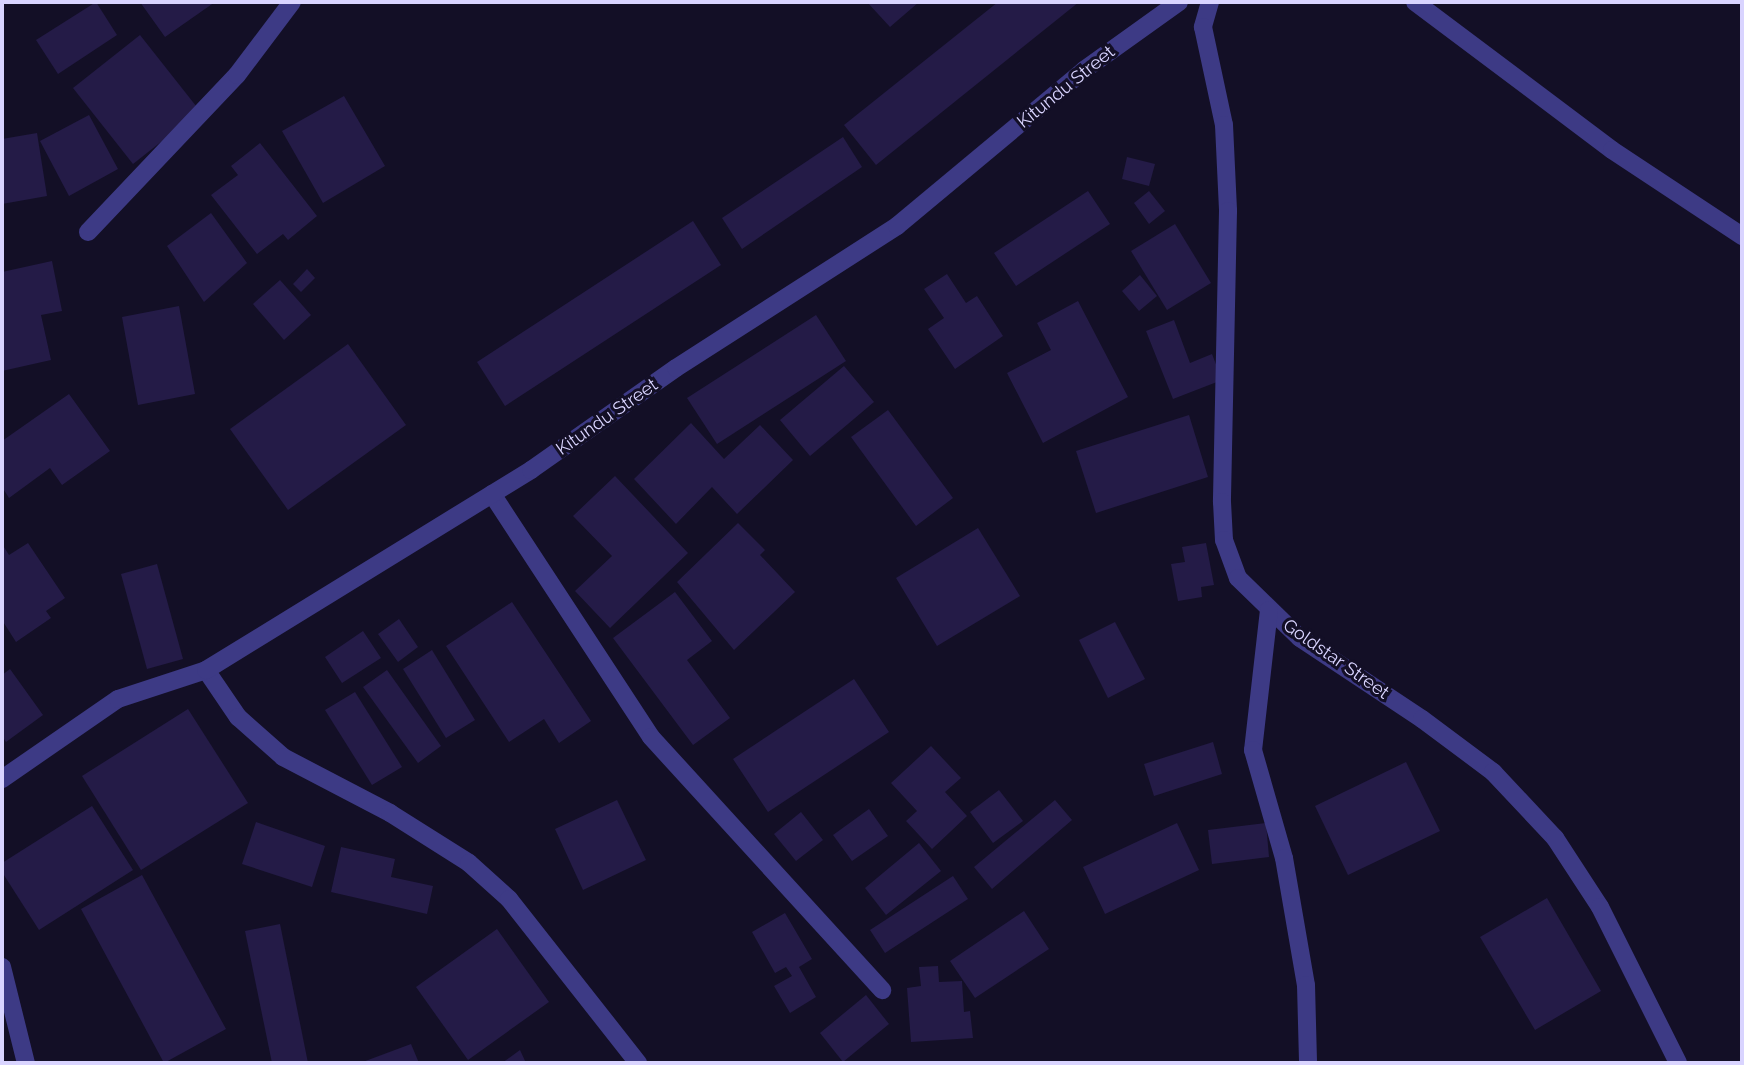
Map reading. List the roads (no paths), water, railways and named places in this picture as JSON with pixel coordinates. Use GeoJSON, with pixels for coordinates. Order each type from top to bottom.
{"type":"FeatureCollection","features":[{"type":"Feature","properties":{"kind":"street"},"geometry":{"type":"LineString","coordinates":[[88,232],[237,75],[292,2]]}},
{"type":"Feature","properties":{"kind":"street","name":"Kitundu Street"},"geometry":{"type":"LineString","coordinates":[[2,779],[118,699],[206,670],[492,494],[897,226],[1084,69],[1179,2]]}},
{"type":"Feature","properties":{"kind":"street","name":"Goldstar Street"},"geometry":{"type":"LineString","coordinates":[[1210,2],[1203,27],[1224,125],[1228,211],[1224,540],[1238,578],[1300,638],[1422,719],[1493,772],[1555,838],[1600,907],[1678,1063]]}},
{"type":"Feature","properties":{"kind":"street"},"geometry":{"type":"LineString","coordinates":[[1415,2],[1612,150],[1742,236]]}},
{"type":"Feature","properties":{"kind":"street"},"geometry":{"type":"LineString","coordinates":[[492,494],[651,737],[882,990]]}},
{"type":"Feature","properties":{"kind":"street"},"geometry":{"type":"LineString","coordinates":[[1269,610],[1253,750],[1284,858],[1302,959],[1308,1063]]}},
{"type":"Feature","properties":{"kind":"street"},"geometry":{"type":"LineString","coordinates":[[206,670],[237,717],[283,757],[390,813],[469,863],[499,890],[626,1042],[638,1063]]}},
{"type":"Feature","properties":{"kind":"street"},"geometry":{"type":"LineString","coordinates":[[2,967],[26,1063]]}}]}
